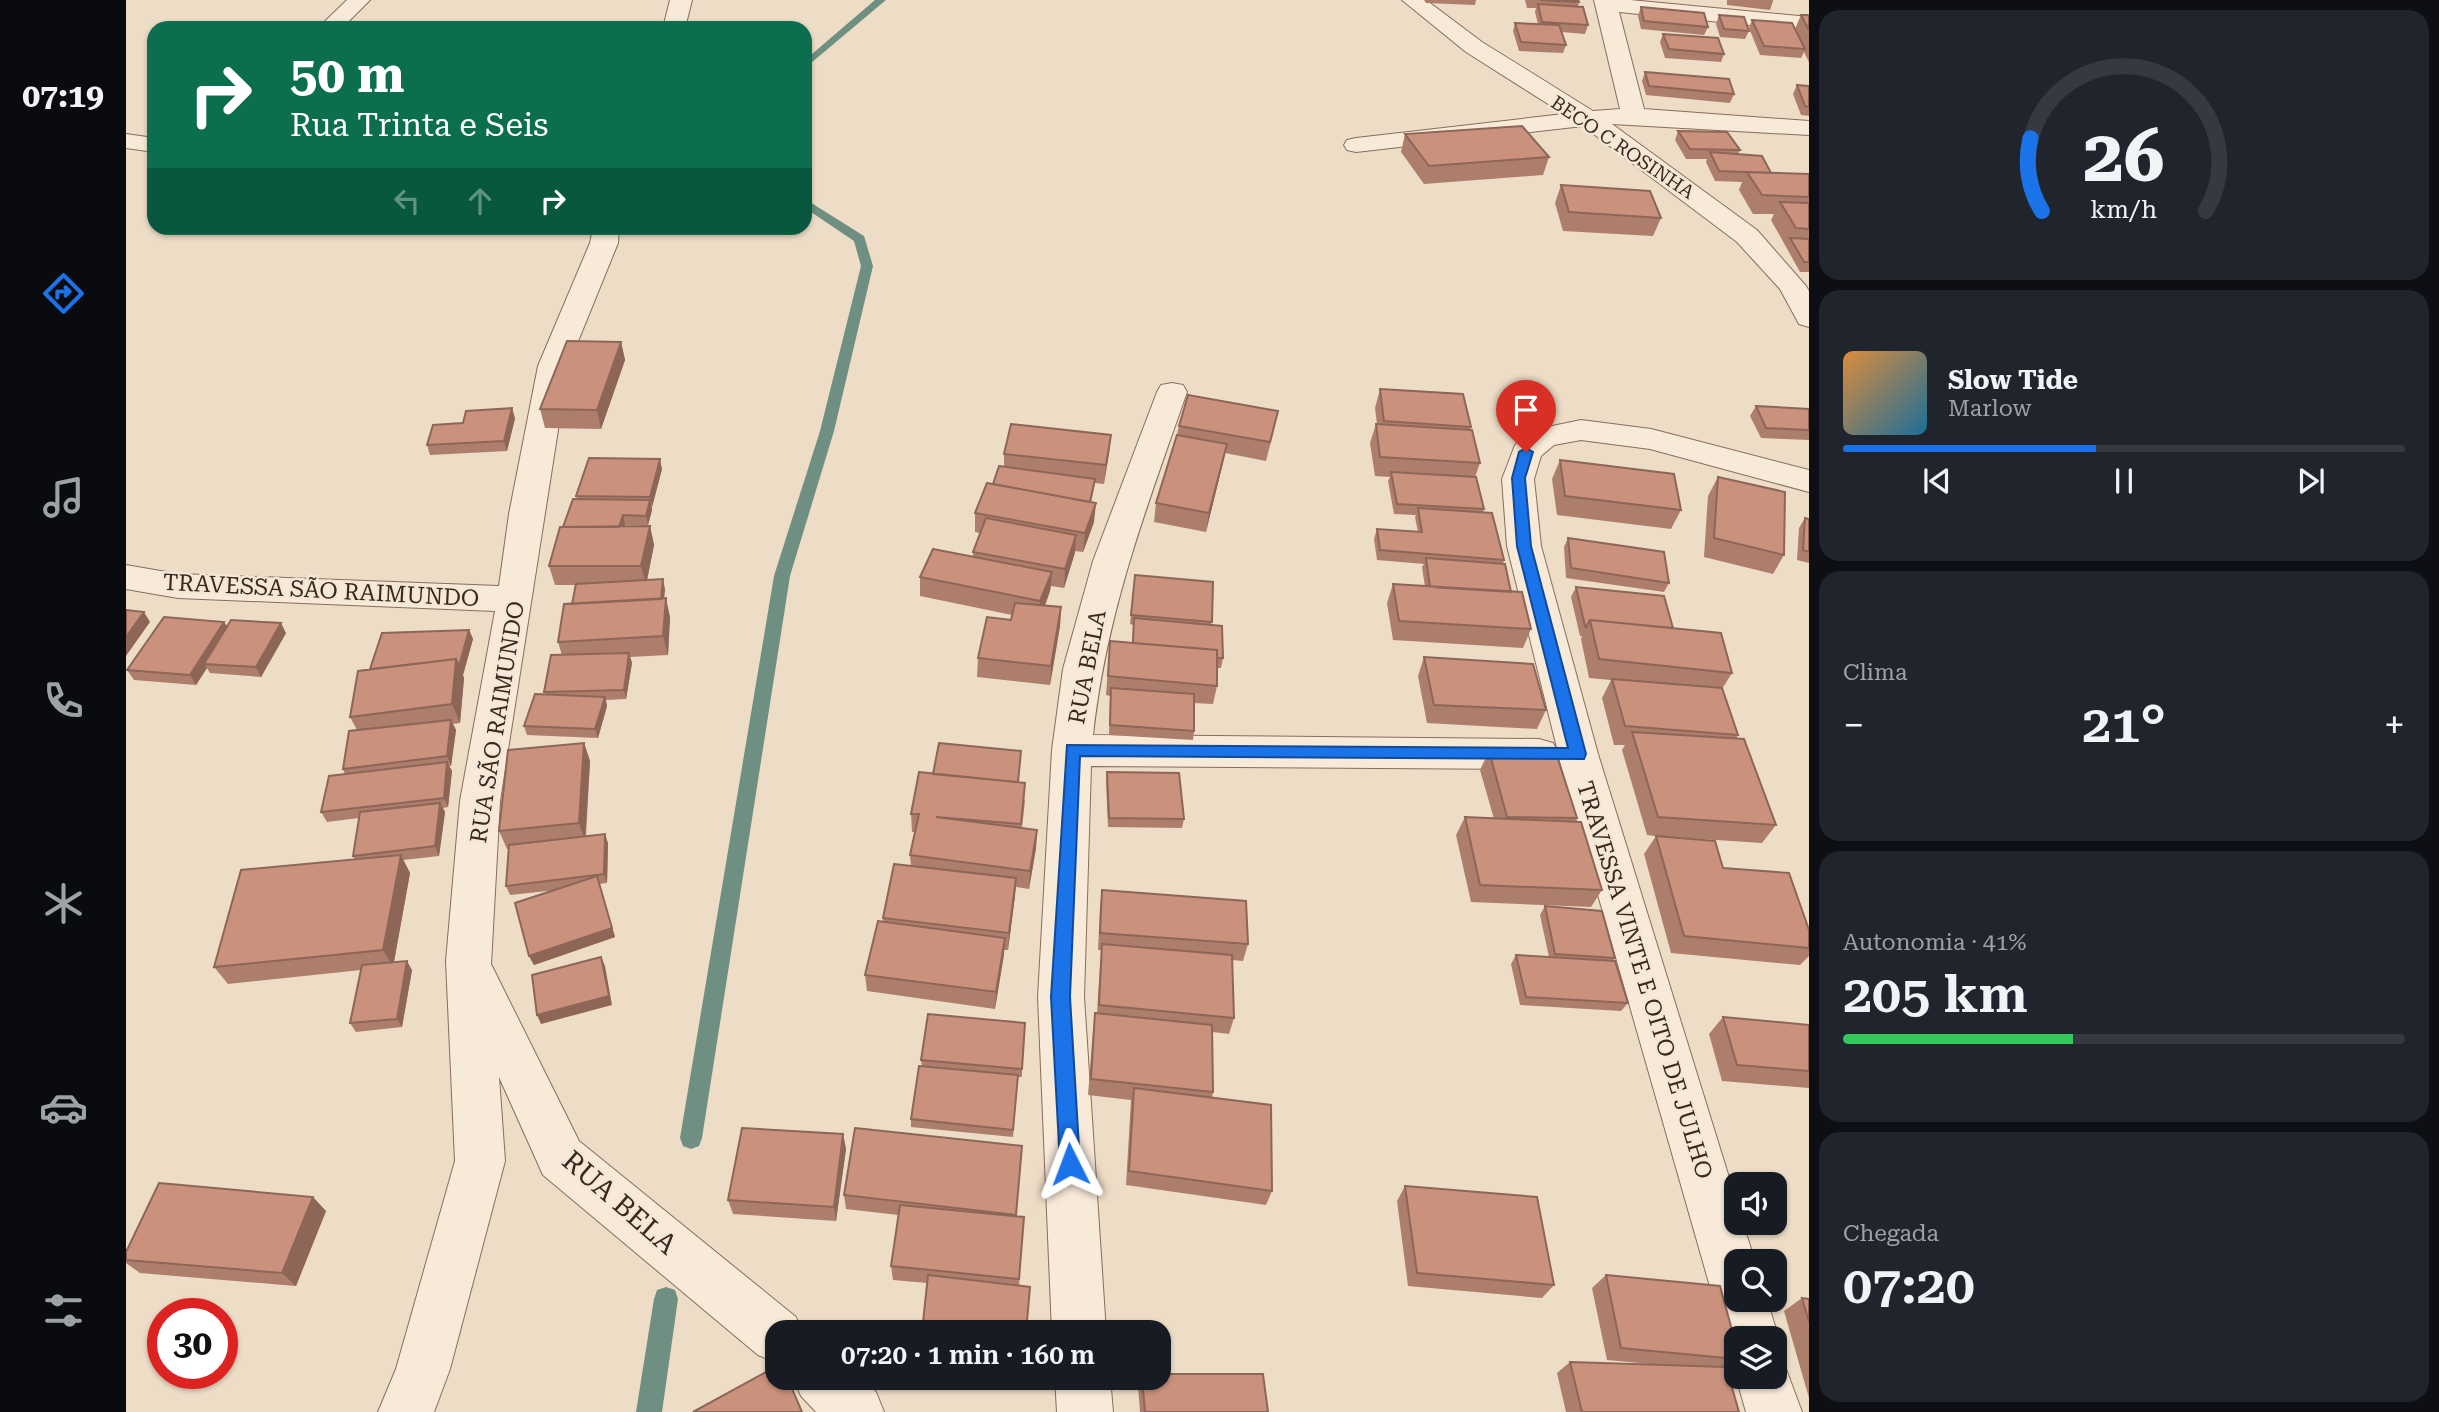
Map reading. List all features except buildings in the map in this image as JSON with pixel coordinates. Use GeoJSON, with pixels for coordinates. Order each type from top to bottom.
{"type":"FeatureCollection","features":[{"type":"Feature","properties":{"kind":"street"},"geometry":{"type":"LineString","coordinates":[[336,21],[359,0]]}},
{"type":"Feature","properties":{"kind":"street"},"geometry":{"type":"LineString","coordinates":[[676,21],[681,0]]}},
{"type":"Feature","properties":{"kind":"street","name":"BECO C ROSINHA"},"geometry":{"type":"LineString","coordinates":[[1413,0],[1474,47],[1588,118],[1747,236],[1791,286],[1809,318]]}},
{"type":"Feature","properties":{"kind":"street"},"geometry":{"type":"LineString","coordinates":[[1605,2],[1809,24]]}},
{"type":"Feature","properties":{"kind":"street","name":"BECO C ROSINHA"},"geometry":{"type":"LineString","coordinates":[[1605,2],[1634,116]]}},
{"type":"Feature","properties":{"kind":"street"},"geometry":{"type":"LineString","coordinates":[[1356,145],[1588,118],[1634,116],[1809,128]]}},
{"type":"Feature","properties":{"kind":"street"},"geometry":{"type":"LineString","coordinates":[[126,141],[147,144]]}},
{"type":"Feature","properties":{"kind":"street","name":"RUA SÃO RAIMUNDO"},"geometry":{"type":"LineString","coordinates":[[406,1412],[423,1369],[480,1161],[468,961],[481,802],[515,599],[526,514],[553,366],[605,235]]}},
{"type":"Feature","properties":{"kind":"street","name":"RUA BELA"},"geometry":{"type":"LineString","coordinates":[[1078,1320],[1061,997],[1073,750],[1082,668],[1110,561],[1172,392]]}},
{"type":"Feature","properties":{"kind":"street","name":"TRAVESSA VINTE E OITO DE JULHO"},"geometry":{"type":"LineString","coordinates":[[1725,1249],[1578,754],[1524,546],[1518,478],[1526,452],[1544,437],[1581,430],[1651,439],[1809,481]]}},
{"type":"Feature","properties":{"kind":"street","name":"TRAVESSA SÃO RAIMUNDO"},"geometry":{"type":"LineString","coordinates":[[126,577],[178,586],[515,599]]}},
{"type":"Feature","properties":{"kind":"street"},"geometry":{"type":"LineString","coordinates":[[1073,750],[1578,754]]}},
{"type":"Feature","properties":{"kind":"street","name":"RUA BELA"},"geometry":{"type":"LineString","coordinates":[[468,961],[561,1158],[765,1326]]}},
{"type":"Feature","properties":{"kind":"street"},"geometry":{"type":"LineString","coordinates":[[1767,1389],[1774,1412]]}},
{"type":"Feature","properties":{"kind":"street"},"geometry":{"type":"LineString","coordinates":[[833,1390],[856,1412]]}},
{"type":"Feature","properties":{"kind":"street"},"geometry":{"type":"LineString","coordinates":[[1084,1390],[1085,1412]]}},
{"type":"Feature","properties":{"kind":"waterway"},"geometry":{"type":"LineString","coordinates":[[812,59],[881,0]]}},
{"type":"Feature","properties":{"kind":"waterway"},"geometry":{"type":"LineString","coordinates":[[691,1138],[782,576],[827,431],[867,266],[860,239],[812,208]]}},
{"type":"Feature","properties":{"kind":"waterway"},"geometry":{"type":"LineString","coordinates":[[649,1412],[666,1299]]}},
{"type":"Feature","properties":{"kind":"route"},"geometry":{"type":"LineString","coordinates":[[1070,1164],[1061,997],[1073,750],[1578,754],[1524,546],[1518,478],[1526,452]]}}]}
